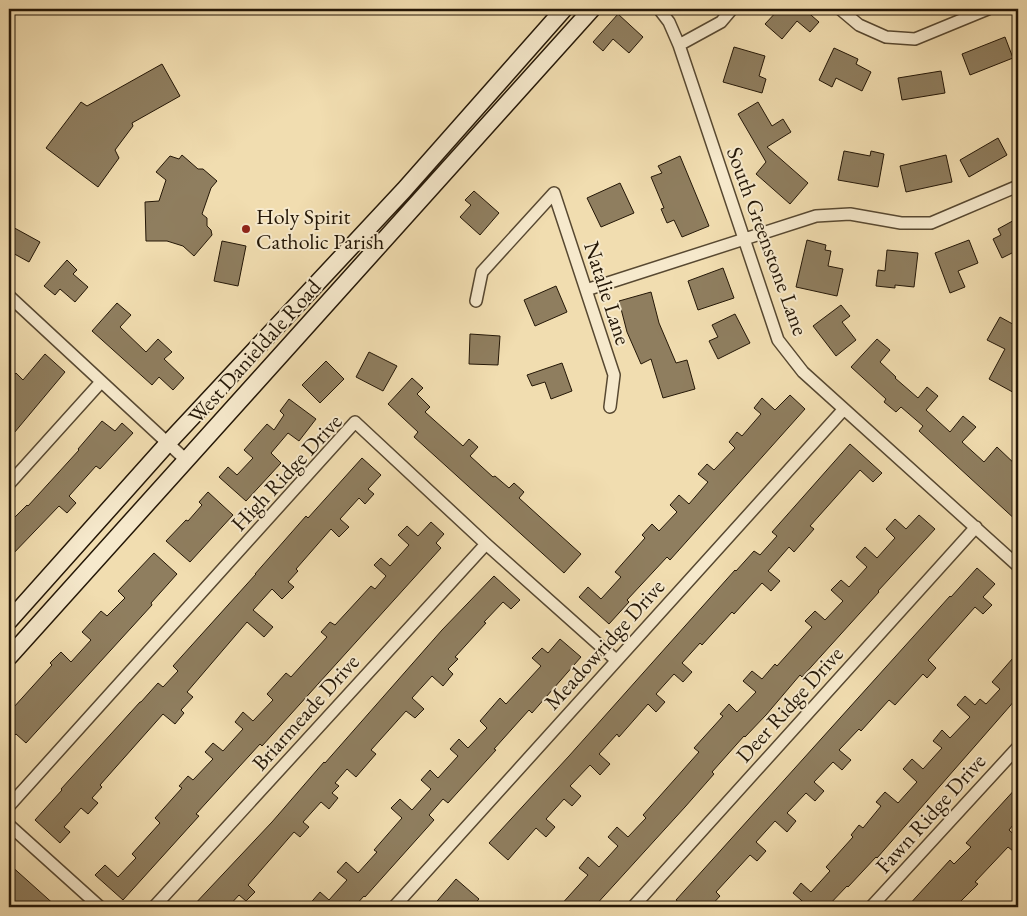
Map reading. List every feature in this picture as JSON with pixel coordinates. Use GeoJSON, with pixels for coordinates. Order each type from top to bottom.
{"type":"FeatureCollection","features":[{"type":"Feature","properties":{"kind":"main road","name":"West Danieldale Road"},"geometry":{"type":"LineString","coordinates":[[9,621],[168,443],[448,140],[564,9]]}},
{"type":"Feature","properties":{"kind":"main road","name":"West Danieldale Road"},"geometry":{"type":"LineString","coordinates":[[9,657],[592,9]]}},
{"type":"Feature","properties":{"kind":"main road"},"geometry":{"type":"LineString","coordinates":[[448,140],[462,154]]}},
{"type":"Feature","properties":{"kind":"main road"},"geometry":{"type":"LineString","coordinates":[[349,249],[364,262]]}},
{"type":"Feature","properties":{"kind":"main road"},"geometry":{"type":"LineString","coordinates":[[254,350],[271,366]]}},
{"type":"Feature","properties":{"kind":"street","name":"South Greenstone Lane"},"geometry":{"type":"LineString","coordinates":[[659,9],[669,22],[679,45],[778,340],[803,372],[1018,566]]}},
{"type":"Feature","properties":{"kind":"street"},"geometry":{"type":"LineString","coordinates":[[679,45],[721,22],[732,9]]}},
{"type":"Feature","properties":{"kind":"street"},"geometry":{"type":"LineString","coordinates":[[840,9],[859,25],[886,37],[915,39],[988,9]]}},
{"type":"Feature","properties":{"kind":"street"},"geometry":{"type":"LineString","coordinates":[[586,290],[816,216],[850,214],[900,223],[931,223],[1018,186]]}},
{"type":"Feature","properties":{"kind":"street","name":"Natalie Lane"},"geometry":{"type":"LineString","coordinates":[[476,301],[482,272],[554,193],[614,375],[610,407]]}},
{"type":"Feature","properties":{"kind":"street"},"geometry":{"type":"LineString","coordinates":[[9,296],[186,460]]}},
{"type":"Feature","properties":{"kind":"street"},"geometry":{"type":"LineString","coordinates":[[9,484],[101,382]]}},
{"type":"Feature","properties":{"kind":"street","name":"Meadowridge Drive"},"geometry":{"type":"LineString","coordinates":[[394,907],[844,409]]}},
{"type":"Feature","properties":{"kind":"street","name":"High Ridge Drive"},"geometry":{"type":"LineString","coordinates":[[9,806],[355,422],[486,544],[616,660]]}},
{"type":"Feature","properties":{"kind":"street","name":"Deer Ridge Drive"},"geometry":{"type":"LineString","coordinates":[[633,907],[976,528]]}},
{"type":"Feature","properties":{"kind":"street","name":"Briarmeade Drive"},"geometry":{"type":"LineString","coordinates":[[154,907],[486,544]]}},
{"type":"Feature","properties":{"kind":"street","name":"Fawn Ridge Drive"},"geometry":{"type":"LineString","coordinates":[[871,907],[1018,747]]}},
{"type":"Feature","properties":{"kind":"street"},"geometry":{"type":"LineString","coordinates":[[9,825],[100,907]]}},
{"type":"Feature","properties":{"kind":"building"},"geometry":{"type":"Polygon","coordinates":[[[779,9],[804,9],[819,22],[810,32],[797,21],[782,39],[765,24],[779,9]]]}},
{"type":"Feature","properties":{"kind":"building"},"geometry":{"type":"Polygon","coordinates":[[[618,14],[643,37],[629,53],[613,39],[603,51],[593,42],[618,14]]]}},
{"type":"Feature","properties":{"kind":"building"},"geometry":{"type":"Polygon","coordinates":[[[1005,37],[1013,58],[970,75],[962,54],[1005,37]]]}},
{"type":"Feature","properties":{"kind":"building"},"geometry":{"type":"Polygon","coordinates":[[[734,47],[765,56],[759,76],[766,79],[762,93],[723,82],[734,47]]]}},
{"type":"Feature","properties":{"kind":"building"},"geometry":{"type":"Polygon","coordinates":[[[834,48],[858,59],[856,64],[871,72],[862,91],[836,78],[832,87],[819,80],[834,48]]]}},
{"type":"Feature","properties":{"kind":"building"},"geometry":{"type":"Polygon","coordinates":[[[162,64],[180,96],[132,123],[133,126],[115,150],[119,158],[98,187],[46,148],[81,102],[87,106],[162,64]]]}},
{"type":"Feature","properties":{"kind":"building"},"geometry":{"type":"Polygon","coordinates":[[[941,71],[945,93],[902,100],[898,78],[941,71]]]}},
{"type":"Feature","properties":{"kind":"building"},"geometry":{"type":"Polygon","coordinates":[[[758,102],[772,126],[783,119],[791,132],[767,147],[808,183],[790,204],[756,174],[766,162],[738,114],[758,102]]]}},
{"type":"Feature","properties":{"kind":"building"},"geometry":{"type":"Polygon","coordinates":[[[998,138],[1007,155],[969,177],[960,160],[998,138]]]}},
{"type":"Feature","properties":{"kind":"building"},"geometry":{"type":"Polygon","coordinates":[[[844,151],[870,156],[871,151],[884,154],[878,187],[838,180],[844,151]]]}},
{"type":"Feature","properties":{"kind":"building"},"geometry":{"type":"Polygon","coordinates":[[[182,155],[198,169],[203,169],[217,181],[211,188],[202,214],[207,218],[207,226],[211,230],[212,235],[194,256],[183,246],[167,241],[146,241],[145,202],[159,201],[166,180],[156,172],[170,156],[179,159],[182,155]]]}},
{"type":"Feature","properties":{"kind":"building"},"geometry":{"type":"Polygon","coordinates":[[[946,155],[952,182],[906,192],[900,166],[946,155]]]}},
{"type":"Feature","properties":{"kind":"building"},"geometry":{"type":"Polygon","coordinates":[[[680,156],[709,226],[682,237],[674,220],[667,223],[661,209],[664,208],[651,177],[662,173],[658,166],[680,156]]]}},
{"type":"Feature","properties":{"kind":"building"},"geometry":{"type":"Polygon","coordinates":[[[620,183],[634,213],[601,227],[587,198],[620,183]]]}},
{"type":"Feature","properties":{"kind":"building"},"geometry":{"type":"Polygon","coordinates":[[[474,191],[499,213],[480,235],[460,217],[471,205],[465,200],[474,191]]]}},
{"type":"Feature","properties":{"kind":"building"},"geometry":{"type":"Polygon","coordinates":[[[1018,218],[1018,250],[1002,258],[993,239],[1001,235],[998,229],[1018,218]]]}},
{"type":"Feature","properties":{"kind":"building"},"geometry":{"type":"Polygon","coordinates":[[[9,225],[40,242],[29,262],[9,251],[9,225]]]}},
{"type":"Feature","properties":{"kind":"building"},"geometry":{"type":"Polygon","coordinates":[[[807,240],[826,245],[825,250],[831,251],[828,266],[843,269],[837,296],[796,287],[807,240]]]}},
{"type":"Feature","properties":{"kind":"building"},"geometry":{"type":"Polygon","coordinates":[[[969,240],[978,263],[958,271],[965,287],[950,293],[935,253],[969,240]]]}},
{"type":"Feature","properties":{"kind":"building"},"geometry":{"type":"Polygon","coordinates":[[[222,241],[246,246],[238,286],[214,281],[222,241]]]}},
{"type":"Feature","properties":{"kind":"building"},"geometry":{"type":"Polygon","coordinates":[[[887,250],[918,253],[914,287],[876,286],[878,270],[885,271],[887,250]]]}},
{"type":"Feature","properties":{"kind":"building"},"geometry":{"type":"Polygon","coordinates":[[[67,260],[77,270],[73,274],[88,287],[75,302],[60,289],[55,295],[44,286],[67,260]]]}},
{"type":"Feature","properties":{"kind":"building"},"geometry":{"type":"Polygon","coordinates":[[[723,268],[734,298],[698,310],[688,281],[723,268]]]}},
{"type":"Feature","properties":{"kind":"building"},"geometry":{"type":"Polygon","coordinates":[[[556,286],[567,312],[535,326],[524,300],[556,286]]]}},
{"type":"Feature","properties":{"kind":"building"},"geometry":{"type":"Polygon","coordinates":[[[651,292],[659,323],[676,363],[687,360],[695,389],[663,398],[651,359],[641,364],[627,332],[619,301],[651,292]]]}},
{"type":"Feature","properties":{"kind":"building"},"geometry":{"type":"Polygon","coordinates":[[[117,303],[131,315],[120,327],[146,352],[158,339],[172,352],[164,359],[184,378],[173,390],[159,377],[152,385],[92,331],[117,303]]]}},
{"type":"Feature","properties":{"kind":"building"},"geometry":{"type":"Polygon","coordinates":[[[841,305],[850,316],[842,322],[856,340],[836,356],[813,326],[841,305]]]}},
{"type":"Feature","properties":{"kind":"building"},"geometry":{"type":"Polygon","coordinates":[[[735,314],[750,343],[718,359],[709,341],[718,337],[712,325],[735,314]]]}},
{"type":"Feature","properties":{"kind":"building"},"geometry":{"type":"Polygon","coordinates":[[[1000,317],[1018,327],[1018,395],[989,379],[1005,349],[987,340],[1000,317]]]}},
{"type":"Feature","properties":{"kind":"building"},"geometry":{"type":"Polygon","coordinates":[[[470,334],[500,336],[498,365],[469,364],[470,334]]]}},
{"type":"Feature","properties":{"kind":"building"},"geometry":{"type":"Polygon","coordinates":[[[877,339],[890,350],[880,362],[895,378],[918,398],[927,387],[938,396],[926,410],[950,432],[963,416],[976,427],[962,442],[984,462],[997,447],[1018,467],[1018,522],[919,431],[923,426],[901,407],[896,412],[884,402],[886,399],[851,367],[877,339]]]}},
{"type":"Feature","properties":{"kind":"building"},"geometry":{"type":"Polygon","coordinates":[[[369,352],[397,366],[383,391],[356,377],[369,352]]]}},
{"type":"Feature","properties":{"kind":"building"},"geometry":{"type":"Polygon","coordinates":[[[45,354],[65,372],[9,439],[9,381],[16,373],[23,380],[45,354]]]}},
{"type":"Feature","properties":{"kind":"building"},"geometry":{"type":"Polygon","coordinates":[[[326,361],[344,379],[320,403],[302,385],[326,361]]]}},
{"type":"Feature","properties":{"kind":"building"},"geometry":{"type":"Polygon","coordinates":[[[562,363],[572,391],[551,399],[545,382],[532,386],[527,375],[562,363]]]}},
{"type":"Feature","properties":{"kind":"building"},"geometry":{"type":"Polygon","coordinates":[[[412,378],[423,388],[417,394],[430,407],[425,412],[463,446],[469,439],[478,447],[470,456],[493,477],[495,476],[509,488],[514,483],[524,492],[519,498],[581,554],[564,573],[414,437],[418,432],[388,404],[412,378]]]}},
{"type":"Feature","properties":{"kind":"building"},"geometry":{"type":"Polygon","coordinates":[[[790,395],[805,409],[670,560],[667,557],[627,600],[629,602],[609,624],[579,597],[588,587],[601,599],[621,577],[615,572],[645,538],[642,535],[652,524],[659,531],[677,512],[670,505],[679,495],[689,504],[708,482],[698,474],[707,464],[714,470],[735,448],[729,442],[737,432],[742,436],[761,414],[754,408],[762,398],[775,410],[790,395]]]}},
{"type":"Feature","properties":{"kind":"building"},"geometry":{"type":"Polygon","coordinates":[[[289,399],[316,419],[299,441],[288,433],[271,453],[281,463],[246,501],[219,477],[228,467],[237,475],[253,458],[244,450],[267,424],[274,430],[284,415],[280,411],[289,399]]]}},
{"type":"Feature","properties":{"kind":"building"},"geometry":{"type":"Polygon","coordinates":[[[102,421],[115,431],[122,423],[133,433],[100,469],[96,466],[69,496],[76,503],[67,513],[59,506],[9,558],[9,523],[28,506],[79,450],[102,421]]]}},
{"type":"Feature","properties":{"kind":"building"},"geometry":{"type":"Polygon","coordinates":[[[850,444],[882,473],[873,482],[860,470],[810,526],[814,529],[794,552],[789,547],[768,571],[780,581],[771,591],[762,583],[702,645],[700,643],[682,663],[692,672],[683,682],[674,674],[656,694],[665,702],[656,712],[648,704],[619,737],[617,734],[599,754],[610,764],[600,775],[590,765],[570,786],[581,796],[572,806],[564,799],[546,819],[555,827],[546,837],[536,828],[508,860],[489,843],[735,570],[754,551],[760,555],[777,536],[772,532],[850,444]]]}},
{"type":"Feature","properties":{"kind":"building"},"geometry":{"type":"Polygon","coordinates":[[[362,458],[381,475],[368,489],[374,494],[365,504],[359,498],[340,519],[349,527],[339,537],[331,529],[296,569],[298,571],[288,582],[294,587],[282,599],[272,589],[253,610],[273,627],[264,637],[247,622],[187,692],[193,697],[181,710],[184,713],[175,724],[163,714],[100,785],[102,787],[92,798],[98,803],[88,814],[81,808],[64,827],[70,832],[60,843],[35,820],[158,683],[163,687],[178,671],[173,666],[306,516],[308,518],[362,458]]]}},
{"type":"Feature","properties":{"kind":"building"},"geometry":{"type":"Polygon","coordinates":[[[208,492],[233,515],[190,562],[166,541],[202,505],[199,502],[208,492]]]}},
{"type":"Feature","properties":{"kind":"building"},"geometry":{"type":"Polygon","coordinates":[[[919,515],[935,529],[802,677],[800,675],[766,715],[744,736],[712,772],[714,774],[594,907],[559,907],[588,875],[579,868],[588,857],[599,867],[618,846],[608,837],[617,827],[628,837],[646,818],[643,815],[699,752],[694,748],[723,716],[720,714],[729,704],[737,712],[756,692],[743,681],[752,671],[762,679],[775,664],[777,666],[812,627],[805,621],[815,611],[825,620],[843,601],[831,590],[841,580],[849,587],[867,567],[856,557],[865,547],[877,558],[895,538],[886,529],[895,519],[906,529],[919,515]]]}},
{"type":"Feature","properties":{"kind":"building"},"geometry":{"type":"Polygon","coordinates":[[[431,522],[444,534],[436,543],[441,548],[262,746],[260,744],[196,814],[199,816],[123,900],[95,875],[105,865],[118,877],[136,858],[132,854],[160,823],[155,818],[182,788],[179,786],[188,776],[193,780],[213,759],[205,752],[213,743],[223,751],[243,729],[235,722],[243,712],[253,721],[273,700],[267,694],[286,673],[291,677],[327,637],[321,632],[330,622],[335,625],[371,586],[375,589],[386,576],[374,565],[381,558],[390,566],[409,545],[398,535],[407,526],[418,536],[431,522]]]}},
{"type":"Feature","properties":{"kind":"building"},"geometry":{"type":"Polygon","coordinates":[[[154,553],[177,574],[151,603],[152,605],[26,743],[16,734],[9,741],[9,704],[13,708],[52,665],[50,663],[61,652],[71,662],[91,640],[82,632],[101,611],[107,616],[125,598],[118,591],[154,553]]]}},
{"type":"Feature","properties":{"kind":"building"},"geometry":{"type":"Polygon","coordinates":[[[977,568],[995,584],[983,597],[992,605],[983,614],[975,607],[928,660],[936,668],[927,678],[923,674],[895,705],[889,700],[861,731],[859,729],[839,750],[851,760],[842,770],[833,762],[814,782],[824,791],[815,801],[806,793],[787,813],[796,821],[787,832],[775,821],[756,842],[766,851],[757,861],[750,855],[716,892],[720,896],[710,907],[685,907],[676,900],[950,596],[977,568]]]}},
{"type":"Feature","properties":{"kind":"building"},"geometry":{"type":"Polygon","coordinates":[[[494,576],[520,600],[511,609],[503,602],[484,622],[486,623],[455,657],[458,659],[448,669],[453,674],[443,686],[432,676],[412,698],[424,709],[415,718],[406,711],[371,750],[376,754],[356,777],[347,769],[335,783],[339,786],[332,793],[338,798],[329,809],[321,802],[303,822],[309,827],[300,837],[294,832],[248,885],[255,892],[246,901],[239,895],[228,907],[192,907],[272,822],[442,630],[494,576]]]}},
{"type":"Feature","properties":{"kind":"building"},"geometry":{"type":"Polygon","coordinates":[[[560,639],[581,657],[532,713],[529,710],[448,803],[443,799],[429,815],[434,820],[365,897],[354,907],[307,907],[320,892],[329,900],[347,880],[337,872],[346,862],[358,873],[377,852],[374,850],[402,818],[391,808],[400,799],[412,810],[431,789],[421,780],[430,770],[438,778],[458,756],[450,749],[459,739],[468,748],[487,728],[480,721],[500,698],[506,704],[541,666],[532,658],[542,648],[548,653],[560,639]]]}},
{"type":"Feature","properties":{"kind":"building"},"geometry":{"type":"Polygon","coordinates":[[[1013,658],[1018,663],[1018,696],[877,858],[827,907],[809,907],[793,893],[801,883],[811,892],[830,871],[826,867],[853,837],[851,835],[859,825],[863,828],[881,806],[876,802],[885,792],[898,803],[917,782],[903,769],[912,759],[923,769],[942,748],[933,741],[942,730],[950,738],[970,717],[957,705],[965,696],[975,705],[980,699],[986,704],[1000,689],[992,682],[1013,658]]]}},
{"type":"Feature","properties":{"kind":"building"},"geometry":{"type":"Polygon","coordinates":[[[1018,786],[1018,819],[1009,830],[1018,838],[1018,845],[1013,851],[1008,847],[975,882],[978,884],[955,907],[907,907],[950,860],[954,864],[971,847],[966,843],[1018,786]]]}},
{"type":"Feature","properties":{"kind":"building"},"geometry":{"type":"Polygon","coordinates":[[[9,864],[57,907],[9,907],[9,864]]]}},
{"type":"Feature","properties":{"kind":"building"},"geometry":{"type":"Polygon","coordinates":[[[456,879],[479,899],[472,907],[432,907],[456,879]]]}},
{"type":"Feature","properties":{"kind":"place","name":"Holy Spirit Catholic Parish"},"geometry":{"type":"Point","coordinates":[246,229]}}]}
